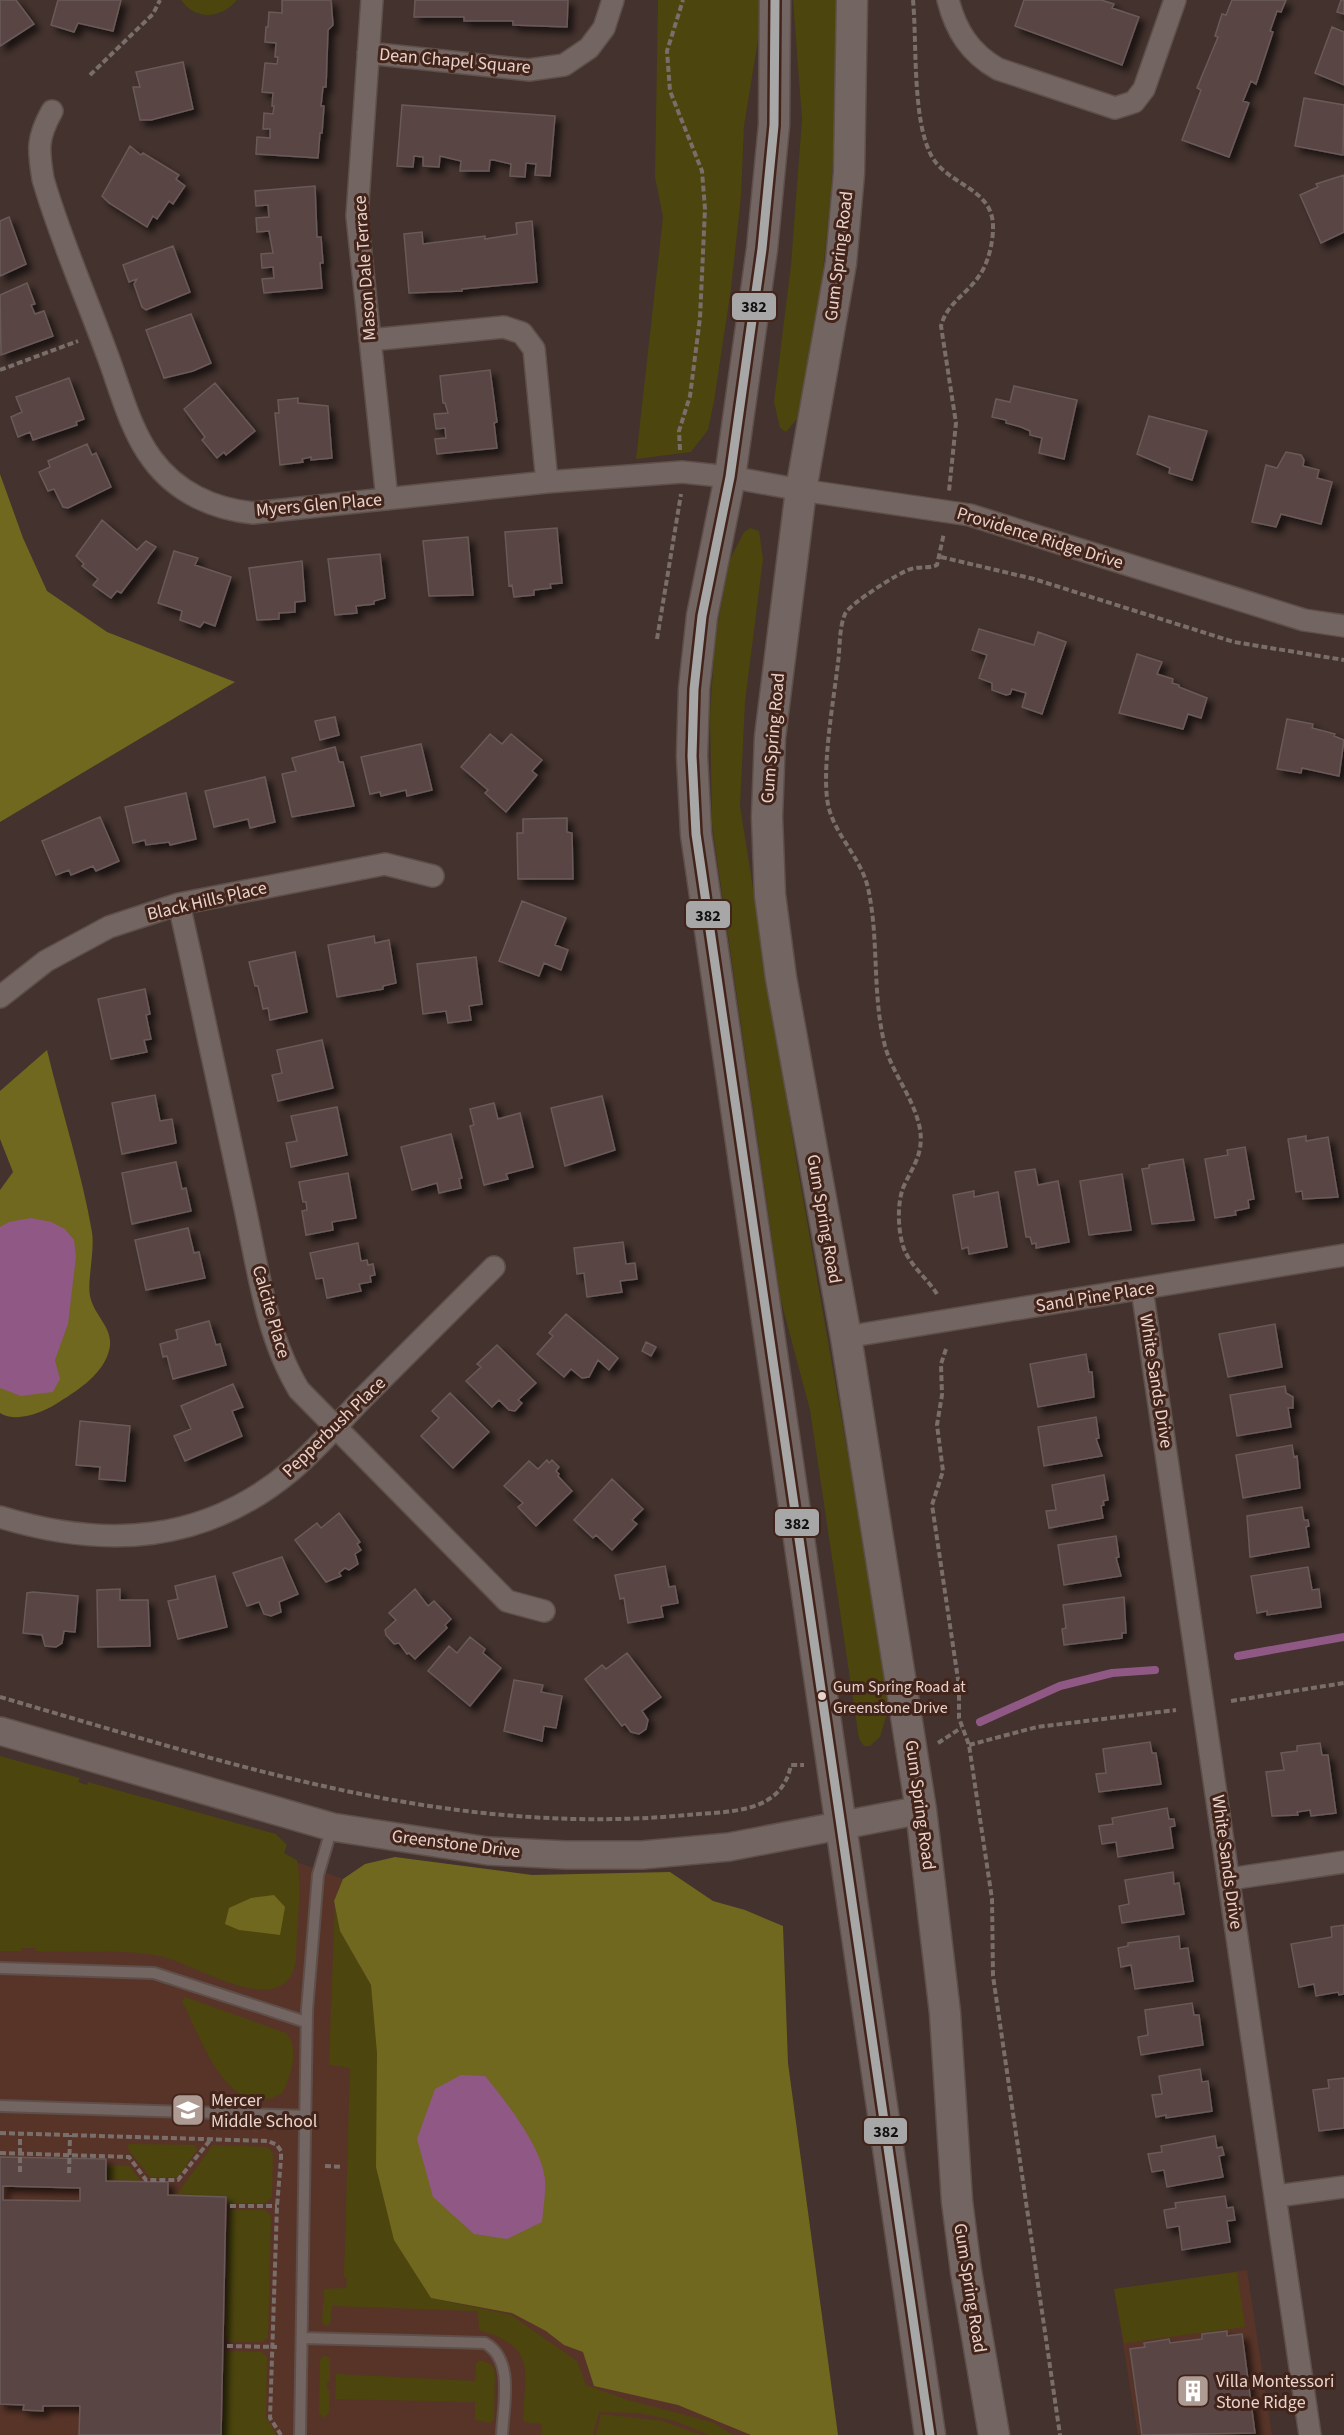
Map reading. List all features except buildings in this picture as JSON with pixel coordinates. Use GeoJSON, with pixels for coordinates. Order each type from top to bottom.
{"type":"FeatureCollection","features":[{"type":"Feature","properties":{"kind":"main road"},"geometry":{"type":"LineString","coordinates":[[775,0],[774,125],[765,215],[730,477],[702,616],[694,689],[692,756],[696,834],[930,2435]]}},
{"type":"Feature","properties":{"kind":"main road","name":"Gum Spring Road"},"geometry":{"type":"LineString","coordinates":[[852,0],[849,173],[841,263],[801,490],[770,737],[767,817],[770,895],[781,978],[846,1337],[921,1810],[945,2013],[957,2201],[966,2271],[994,2435]]}},
{"type":"Feature","properties":{"kind":"street","name":"Mason Dale Terrace"},"geometry":{"type":"LineString","coordinates":[[372,0],[357,216],[387,499]]}},
{"type":"Feature","properties":{"kind":"street","name":"Dean Chapel Square"},"geometry":{"type":"LineString","coordinates":[[368,53],[529,70],[564,65],[590,48],[604,28],[613,0]]}},
{"type":"Feature","properties":{"kind":"street"},"geometry":{"type":"LineString","coordinates":[[948,0],[960,31],[972,51],[985,61],[998,69],[1107,108],[1129,105],[1144,89],[1175,0]]}},
{"type":"Feature","properties":{"kind":"street","name":"Myers Glen Place"},"geometry":{"type":"LineString","coordinates":[[52,111],[41,131],[38,149],[45,188],[130,415],[151,459],[185,491],[230,510],[253,513],[547,482],[682,472],[730,477]]}},
{"type":"Feature","properties":{"kind":"street"},"geometry":{"type":"LineString","coordinates":[[370,340],[504,327],[522,333],[534,349],[547,482]]}},
{"type":"Feature","properties":{"kind":"street","name":"Providence Ridge Drive"},"geometry":{"type":"LineString","coordinates":[[730,477],[970,515],[1304,620],[1344,626]]}},
{"type":"Feature","properties":{"kind":"street","name":"Black Hills Place"},"geometry":{"type":"LineString","coordinates":[[0,997],[46,961],[110,927],[179,904],[385,864],[433,876]]}},
{"type":"Feature","properties":{"kind":"street","name":"Calcite Place"},"geometry":{"type":"LineString","coordinates":[[179,904],[278,1349],[299,1390],[507,1601],[544,1611]]}},
{"type":"Feature","properties":{"kind":"street","name":"Sand Pine Place"},"geometry":{"type":"LineString","coordinates":[[846,1337],[1344,1255]]}},
{"type":"Feature","properties":{"kind":"street","name":"Pepperbush Place"},"geometry":{"type":"LineString","coordinates":[[0,1517],[37,1528],[84,1536],[126,1537],[166,1532],[208,1519],[243,1504],[293,1469],[494,1267]]}},
{"type":"Feature","properties":{"kind":"street","name":"White Sands Drive"},"geometry":{"type":"LineString","coordinates":[[1142,1289],[1277,2196],[1310,2435]]}},
{"type":"Feature","properties":{"kind":"street","name":"Greenstone Drive"},"geometry":{"type":"LineString","coordinates":[[0,1731],[332,1827],[488,1851],[566,1855],[642,1855],[729,1847],[921,1810]]}},
{"type":"Feature","properties":{"kind":"street"},"geometry":{"type":"LineString","coordinates":[[1230,1879],[1344,1862]]}},
{"type":"Feature","properties":{"kind":"street"},"geometry":{"type":"LineString","coordinates":[[1277,2196],[1344,2187]]}},
{"type":"Feature","properties":{"kind":"lane"},"geometry":{"type":"LineString","coordinates":[[300,2435],[306,2022],[318,1875],[332,1827]]}},
{"type":"Feature","properties":{"kind":"lane"},"geometry":{"type":"LineString","coordinates":[[0,1968],[154,1973],[306,2022]]}},
{"type":"Feature","properties":{"kind":"lane"},"geometry":{"type":"LineString","coordinates":[[0,2106],[306,2116]]}},
{"type":"Feature","properties":{"kind":"lane"},"geometry":{"type":"LineString","coordinates":[[302,2338],[484,2343],[498,2354],[504,2372],[502,2435]]}},
{"type":"Feature","properties":{"kind":"path"},"geometry":{"type":"LineString","coordinates":[[90,75],[153,14],[160,0]]}},
{"type":"Feature","properties":{"kind":"path"},"geometry":{"type":"LineString","coordinates":[[682,454],[679,431],[690,396],[700,318],[705,209],[702,171],[669,91],[668,51],[683,0]]}},
{"type":"Feature","properties":{"kind":"path"},"geometry":{"type":"LineString","coordinates":[[913,0],[920,113],[930,154],[946,174],[982,197],[988,204],[993,227],[989,252],[980,276],[952,304],[944,315],[941,327],[956,423],[948,496]]}},
{"type":"Feature","properties":{"kind":"path"},"geometry":{"type":"LineString","coordinates":[[0,370],[80,340]]}},
{"type":"Feature","properties":{"kind":"path"},"geometry":{"type":"LineString","coordinates":[[657,639],[681,494]]}},
{"type":"Feature","properties":{"kind":"path"},"geometry":{"type":"LineString","coordinates":[[937,1294],[912,1263],[903,1247],[899,1207],[902,1191],[913,1174],[922,1144],[920,1127],[910,1096],[891,1060],[883,1033],[875,967],[876,938],[869,890],[859,864],[830,813],[827,798],[830,734],[844,616],[857,600],[900,573],[909,569],[930,568],[938,565],[944,533]]}},
{"type":"Feature","properties":{"kind":"path"},"geometry":{"type":"LineString","coordinates":[[941,556],[1034,579],[1234,642],[1344,660]]}},
{"type":"Feature","properties":{"kind":"path"},"geometry":{"type":"LineString","coordinates":[[946,1349],[941,1364],[942,1395],[937,1425],[943,1471],[932,1505],[959,1686],[961,1728],[969,1745],[992,1899],[993,1976],[1060,2435]]}},
{"type":"Feature","properties":{"kind":"path"},"geometry":{"type":"LineString","coordinates":[[1231,1701],[1344,1683]]}},
{"type":"Feature","properties":{"kind":"path"},"geometry":{"type":"LineString","coordinates":[[0,1697],[255,1770],[342,1791],[423,1807],[501,1816],[629,1818],[751,1808],[774,1798],[788,1780],[791,1765],[804,1766]]}},
{"type":"Feature","properties":{"kind":"path"},"geometry":{"type":"LineString","coordinates":[[969,1745],[1037,1727],[1176,1710]]}},
{"type":"Feature","properties":{"kind":"path"},"geometry":{"type":"LineString","coordinates":[[929,1747],[961,1728]]}},
{"type":"Feature","properties":{"kind":"path"},"geometry":{"type":"LineString","coordinates":[[0,2133],[268,2141],[277,2145],[281,2151],[281,2159],[277,2206],[270,2418],[281,2435]]}},
{"type":"Feature","properties":{"kind":"path"},"geometry":{"type":"LineString","coordinates":[[20,2134],[20,2172]]}},
{"type":"Feature","properties":{"kind":"path"},"geometry":{"type":"LineString","coordinates":[[69,2173],[70,2135]]}},
{"type":"Feature","properties":{"kind":"path"},"geometry":{"type":"LineString","coordinates":[[0,2152],[129,2157],[146,2180],[178,2180],[211,2139]]}},
{"type":"Feature","properties":{"kind":"path"},"geometry":{"type":"LineString","coordinates":[[325,2166],[343,2167]]}},
{"type":"Feature","properties":{"kind":"path"},"geometry":{"type":"LineString","coordinates":[[230,2206],[277,2206]]}},
{"type":"Feature","properties":{"kind":"path"},"geometry":{"type":"LineString","coordinates":[[227,2346],[274,2347]]}},
{"type":"Feature","properties":{"kind":"shaded area"},"geometry":{"type":"Polygon","coordinates":[[[181,0],[237,0],[224,11],[209,15],[194,12],[181,0]]]}},
{"type":"Feature","properties":{"kind":"shaded area"},"geometry":{"type":"Polygon","coordinates":[[[658,0],[763,0],[763,9],[744,126],[741,196],[731,289],[708,430],[691,452],[636,459],[663,217],[655,177],[658,0]]]}},
{"type":"Feature","properties":{"kind":"shaded area"},"geometry":{"type":"Polygon","coordinates":[[[793,0],[839,0],[836,106],[824,263],[808,367],[797,419],[786,432],[780,428],[774,402],[791,265],[802,119],[793,0]]]}},
{"type":"Feature","properties":{"kind":"shaded area"},"geometry":{"type":"Polygon","coordinates":[[[0,474],[23,538],[47,591],[107,632],[235,682],[0,822],[0,474]]]}},
{"type":"Feature","properties":{"kind":"shaded area"},"geometry":{"type":"Polygon","coordinates":[[[750,528],[759,531],[763,559],[745,702],[740,806],[796,1159],[849,1461],[856,1477],[891,1700],[880,1737],[870,1746],[864,1746],[859,1739],[810,1410],[781,1301],[712,824],[710,715],[715,639],[729,561],[744,532],[750,528]]]}},
{"type":"Feature","properties":{"kind":"shaded area"},"geometry":{"type":"Polygon","coordinates":[[[47,1050],[92,1232],[90,1296],[108,1331],[110,1345],[99,1370],[79,1389],[43,1411],[28,1416],[13,1417],[0,1413],[0,1190],[13,1172],[0,1139],[0,1091],[47,1050]]]}},
{"type":"Feature","properties":{"kind":"shaded area"},"geometry":{"type":"Polygon","coordinates":[[[31,1218],[51,1222],[65,1229],[74,1240],[76,1256],[68,1324],[55,1360],[60,1379],[53,1392],[21,1396],[0,1388],[0,1227],[9,1222],[31,1218]]]}},
{"type":"Feature","properties":{"kind":"shaded area"},"geometry":{"type":"Polygon","coordinates":[[[0,1756],[80,1778],[78,1782],[87,1785],[88,1782],[276,1834],[287,1845],[284,1853],[297,1860],[299,1879],[296,1961],[285,1983],[271,1989],[254,1989],[164,1957],[148,1954],[36,1951],[36,1948],[0,1951],[0,1756]]]}},
{"type":"Feature","properties":{"kind":"shaded area","name":"Mercer Middle School"},"geometry":{"type":"Polygon","coordinates":[[[0,1769],[280,1856],[343,1879],[334,1901],[340,1931],[371,1985],[494,2301],[806,2435],[0,2435],[0,1769]]]}},
{"type":"Feature","properties":{"kind":"shaded area"},"geometry":{"type":"Polygon","coordinates":[[[395,1857],[532,1875],[670,1872],[713,1901],[745,1910],[783,1926],[788,2063],[838,2435],[751,2435],[678,2405],[594,2386],[583,2352],[564,2345],[546,2331],[512,2313],[431,2298],[394,2240],[376,2167],[377,2053],[371,1985],[340,1931],[334,1901],[343,1879],[365,1864],[395,1857]]]}},
{"type":"Feature","properties":{"kind":"shaded area"},"geometry":{"type":"Polygon","coordinates":[[[274,1895],[285,1907],[280,1935],[239,1930],[225,1924],[229,1908],[251,1898],[274,1895]]]}},
{"type":"Feature","properties":{"kind":"shaded area"},"geometry":{"type":"Polygon","coordinates":[[[335,1903],[340,1931],[371,1985],[377,2052],[431,2298],[511,2315],[577,2361],[586,2385],[628,2400],[712,2422],[733,2435],[709,2435],[675,2421],[639,2413],[599,2412],[593,2435],[542,2435],[542,2424],[523,2420],[525,2374],[524,2362],[519,2352],[511,2344],[479,2330],[478,2311],[332,2306],[330,2324],[326,2326],[322,2322],[324,2289],[346,2288],[347,2278],[344,2277],[350,2068],[330,2065],[329,2062],[335,1903]]]}},
{"type":"Feature","properties":{"kind":"shaded area"},"geometry":{"type":"Polygon","coordinates":[[[185,1997],[286,2033],[293,2046],[293,2062],[282,2093],[263,2100],[246,2097],[232,2087],[208,2054],[182,2001],[185,1997]]]}},
{"type":"Feature","properties":{"kind":"shaded area"},"geometry":{"type":"Polygon","coordinates":[[[461,2075],[485,2076],[522,2125],[543,2168],[545,2196],[542,2222],[507,2239],[474,2234],[433,2197],[417,2139],[435,2089],[461,2075]]]}},
{"type":"Feature","properties":{"kind":"shaded area"},"geometry":{"type":"Polygon","coordinates":[[[129,2144],[195,2145],[197,2150],[178,2177],[150,2177],[127,2148],[129,2144]]]}},
{"type":"Feature","properties":{"kind":"shaded area"},"geometry":{"type":"Polygon","coordinates":[[[213,2145],[267,2147],[273,2153],[272,2197],[266,2203],[228,2203],[228,2197],[177,2194],[213,2145]]]}},
{"type":"Feature","properties":{"kind":"shaded area"},"geometry":{"type":"Polygon","coordinates":[[[107,2165],[129,2166],[141,2181],[107,2180],[107,2165]]]}},
{"type":"Feature","properties":{"kind":"shaded area"},"geometry":{"type":"Polygon","coordinates":[[[229,2210],[265,2210],[271,2216],[268,2337],[262,2342],[230,2342],[225,2336],[229,2210]]]}},
{"type":"Feature","properties":{"kind":"shaded area"},"geometry":{"type":"Polygon","coordinates":[[[1247,2270],[1272,2435],[1138,2435],[1114,2289],[1247,2270]]]}},
{"type":"Feature","properties":{"kind":"shaded area"},"geometry":{"type":"Polygon","coordinates":[[[1237,2272],[1245,2327],[1124,2343],[1114,2289],[1237,2272]]]}},
{"type":"Feature","properties":{"kind":"shaded area"},"geometry":{"type":"Polygon","coordinates":[[[225,2351],[262,2352],[267,2357],[266,2417],[276,2435],[222,2435],[225,2351]]]}},
{"type":"Feature","properties":{"kind":"shaded area"},"geometry":{"type":"Polygon","coordinates":[[[324,2355],[330,2358],[330,2381],[327,2381],[327,2389],[330,2390],[329,2412],[324,2418],[319,2413],[320,2360],[324,2355]]]}},
{"type":"Feature","properties":{"kind":"shaded area"},"geometry":{"type":"Polygon","coordinates":[[[480,2360],[492,2365],[495,2372],[494,2419],[490,2423],[475,2420],[475,2402],[335,2399],[336,2374],[475,2381],[476,2363],[480,2360]]]}},
{"type":"Feature","properties":{"kind":"shaded area"},"geometry":{"type":"Polygon","coordinates":[[[601,2414],[663,2421],[701,2435],[596,2435],[601,2414]]]}},
{"type":"Feature","properties":{"kind":"waterway"},"geometry":{"type":"LineString","coordinates":[[1238,1656],[1344,1637]]}},
{"type":"Feature","properties":{"kind":"waterway"},"geometry":{"type":"LineString","coordinates":[[980,1722],[1060,1686],[1112,1673],[1155,1670]]}},
{"type":"Feature","properties":{"kind":"transit line","name":"382"},"geometry":{"type":"LineString","coordinates":[[775,0],[774,125],[762,249],[730,477],[702,616],[694,689],[692,756],[696,834],[930,2435]]}},
{"type":"Feature","properties":{"kind":"place","name":"Gum Spring Road at Greenstone Drive"},"geometry":{"type":"Point","coordinates":[822,1696]}},
{"type":"Feature","properties":{"kind":"place","name":"Mercer Middle School"},"geometry":{"type":"Point","coordinates":[188,2110]}},
{"type":"Feature","properties":{"kind":"place","name":"Villa Montessori Stone Ridge"},"geometry":{"type":"Point","coordinates":[1193,2391]}}]}
